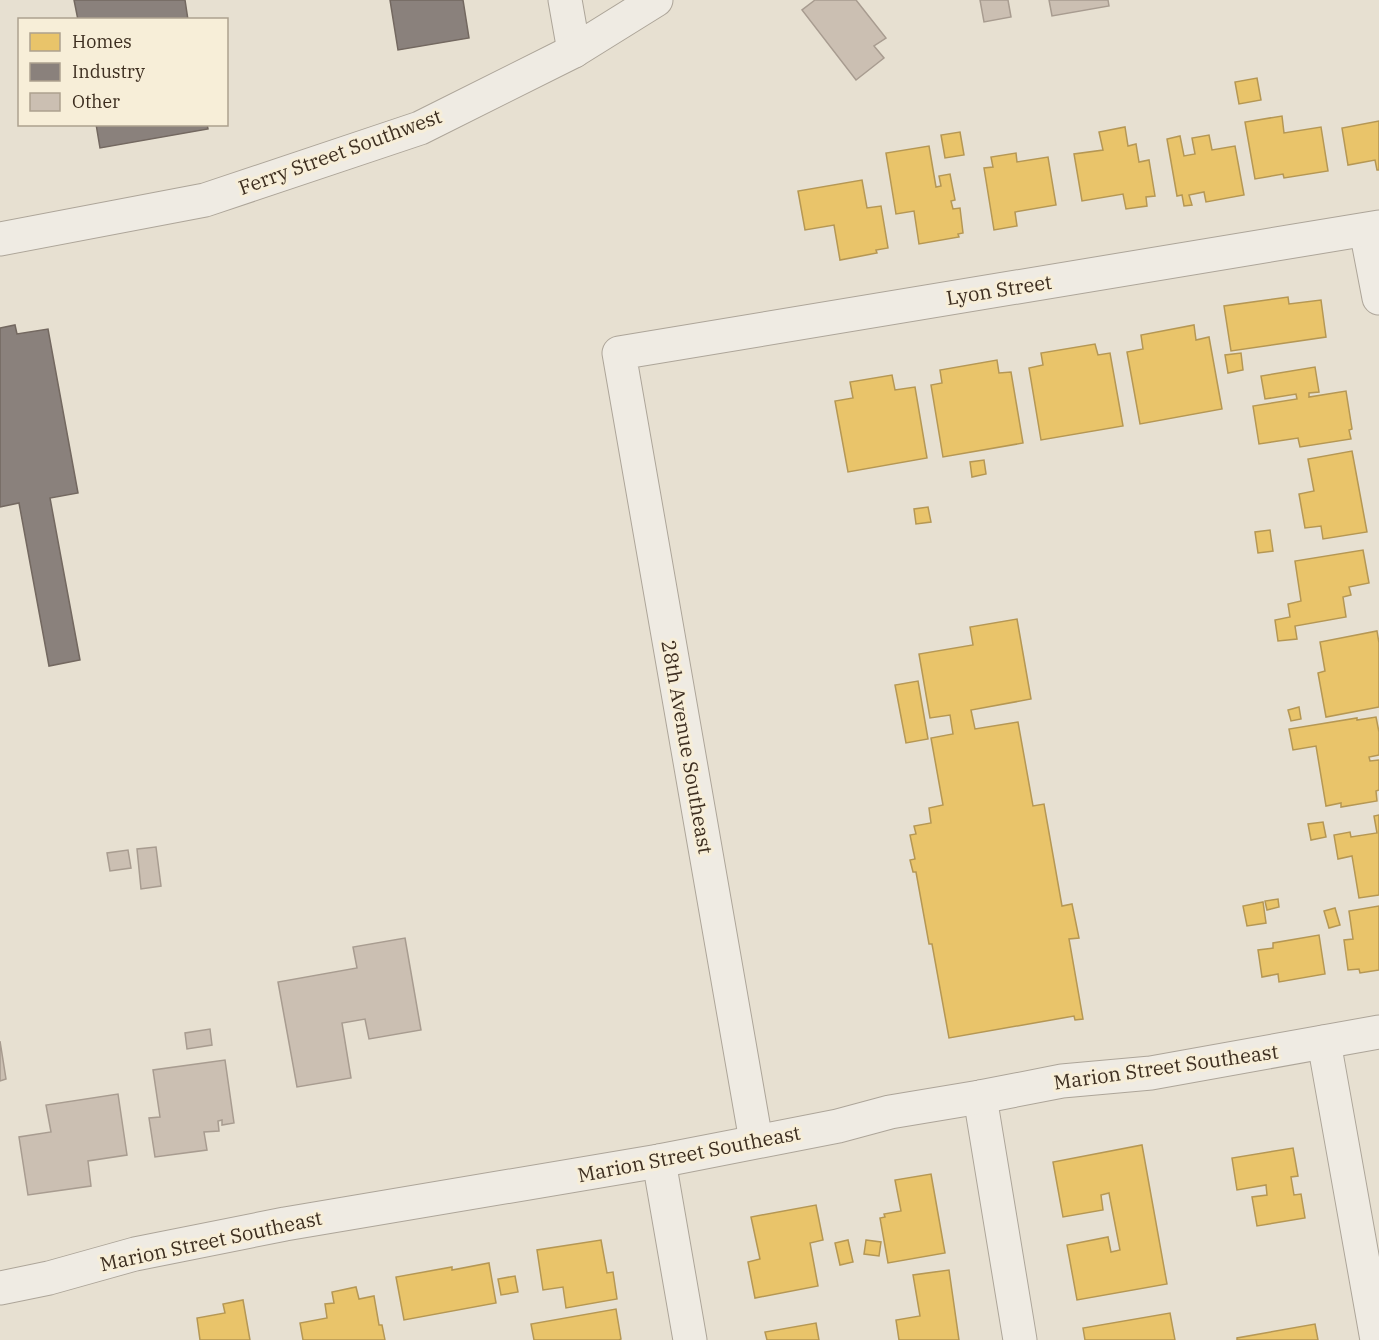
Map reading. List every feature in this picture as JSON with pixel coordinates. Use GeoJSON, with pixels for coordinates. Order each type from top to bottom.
{"type":"FeatureCollection","features":[{"type":"Feature","properties":{"kind":"street"},"geometry":{"type":"LineString","coordinates":[[565,0],[574,51]]}},
{"type":"Feature","properties":{"kind":"street","name":"Ferry Street Southwest"},"geometry":{"type":"LineString","coordinates":[[0,240],[205,200],[420,128],[574,51],[656,0]]}},
{"type":"Feature","properties":{"kind":"street"},"geometry":{"type":"LineString","coordinates":[[1372,229],[1379,298]]}},
{"type":"Feature","properties":{"kind":"street","name":"Lyon Street"},"geometry":{"type":"LineString","coordinates":[[619,353],[1372,229]]}},
{"type":"Feature","properties":{"kind":"street","name":"28th Avenue Southeast"},"geometry":{"type":"LineString","coordinates":[[619,353],[756,1141]]}},
{"type":"Feature","properties":{"kind":"street","name":"Marion Street Southeast"},"geometry":{"type":"LineString","coordinates":[[0,1288],[49,1278],[135,1254],[285,1224],[659,1161],[838,1126],[890,1112],[1062,1081],[1151,1073],[1379,1032]]}},
{"type":"Feature","properties":{"kind":"street"},"geometry":{"type":"LineString","coordinates":[[1324,1042],[1377,1340]]}},
{"type":"Feature","properties":{"kind":"street"},"geometry":{"type":"LineString","coordinates":[[980,1097],[1020,1340]]}},
{"type":"Feature","properties":{"kind":"street"},"geometry":{"type":"LineString","coordinates":[[659,1161],[690,1340]]}},
{"type":"Feature","properties":{"kind":"building: Homes"},"geometry":{"type":"Polygon","coordinates":[[[1257,78],[1261,100],[1239,104],[1235,82],[1257,78]]]}},
{"type":"Feature","properties":{"kind":"building: Homes"},"geometry":{"type":"Polygon","coordinates":[[[1282,116],[1284,133],[1321,127],[1328,171],[1284,178],[1283,174],[1255,179],[1245,122],[1282,116]]]}},
{"type":"Feature","properties":{"kind":"building: Homes"},"geometry":{"type":"Polygon","coordinates":[[[1379,121],[1379,170],[1377,170],[1375,160],[1348,165],[1342,128],[1379,121]]]}},
{"type":"Feature","properties":{"kind":"building: Homes"},"geometry":{"type":"Polygon","coordinates":[[[1125,127],[1128,146],[1136,144],[1139,162],[1149,160],[1155,196],[1146,197],[1147,206],[1126,209],[1123,194],[1082,201],[1074,154],[1103,150],[1099,132],[1125,127]]]}},
{"type":"Feature","properties":{"kind":"building: Homes"},"geometry":{"type":"Polygon","coordinates":[[[960,132],[964,155],[945,158],[941,135],[960,132]]]}},
{"type":"Feature","properties":{"kind":"building: Homes"},"geometry":{"type":"Polygon","coordinates":[[[1209,135],[1212,150],[1235,146],[1244,195],[1206,202],[1204,192],[1189,195],[1192,205],[1184,206],[1182,195],[1177,196],[1167,139],[1180,136],[1184,156],[1195,154],[1192,138],[1209,135]]]}},
{"type":"Feature","properties":{"kind":"building: Homes"},"geometry":{"type":"Polygon","coordinates":[[[929,146],[936,187],[941,186],[939,176],[950,174],[955,200],[951,201],[953,209],[960,208],[963,233],[958,234],[959,237],[919,244],[914,211],[896,214],[886,153],[929,146]]]}},
{"type":"Feature","properties":{"kind":"building: Homes"},"geometry":{"type":"Polygon","coordinates":[[[1016,153],[1017,162],[1048,157],[1056,205],[1015,212],[1017,226],[994,230],[984,168],[993,167],[991,157],[1016,153]]]}},
{"type":"Feature","properties":{"kind":"building: Homes"},"geometry":{"type":"Polygon","coordinates":[[[862,180],[867,208],[881,206],[888,248],[876,250],[877,253],[840,260],[834,225],[805,230],[798,191],[862,180]]]}},
{"type":"Feature","properties":{"kind":"building: Homes"},"geometry":{"type":"Polygon","coordinates":[[[1288,297],[1289,304],[1321,300],[1326,337],[1231,351],[1224,306],[1288,297]]]}},
{"type":"Feature","properties":{"kind":"building: Homes"},"geometry":{"type":"Polygon","coordinates":[[[1194,325],[1196,340],[1209,337],[1222,409],[1140,424],[1127,352],[1143,349],[1141,335],[1194,325]]]}},
{"type":"Feature","properties":{"kind":"building: Homes"},"geometry":{"type":"Polygon","coordinates":[[[1095,344],[1098,355],[1110,353],[1123,426],[1041,440],[1029,368],[1043,365],[1041,353],[1095,344]]]}},
{"type":"Feature","properties":{"kind":"building: Homes"},"geometry":{"type":"Polygon","coordinates":[[[1241,353],[1243,370],[1228,373],[1225,355],[1241,353]]]}},
{"type":"Feature","properties":{"kind":"building: Homes"},"geometry":{"type":"Polygon","coordinates":[[[997,360],[999,373],[1011,372],[1023,443],[943,457],[931,385],[942,383],[940,370],[997,360]]]}},
{"type":"Feature","properties":{"kind":"building: Homes"},"geometry":{"type":"Polygon","coordinates":[[[1315,367],[1319,392],[1309,393],[1309,397],[1346,391],[1352,429],[1349,430],[1351,439],[1300,447],[1298,438],[1259,444],[1253,406],[1297,399],[1296,394],[1265,399],[1261,376],[1315,367]]]}},
{"type":"Feature","properties":{"kind":"building: Homes"},"geometry":{"type":"Polygon","coordinates":[[[892,375],[895,390],[915,387],[927,458],[848,472],[835,401],[853,398],[850,382],[892,375]]]}},
{"type":"Feature","properties":{"kind":"building: Homes"},"geometry":{"type":"Polygon","coordinates":[[[1352,451],[1367,532],[1323,539],[1321,526],[1305,528],[1299,494],[1314,491],[1308,459],[1352,451]]]}},
{"type":"Feature","properties":{"kind":"building: Homes"},"geometry":{"type":"Polygon","coordinates":[[[984,460],[986,474],[972,477],[970,462],[984,460]]]}},
{"type":"Feature","properties":{"kind":"building: Homes"},"geometry":{"type":"Polygon","coordinates":[[[928,507],[931,522],[916,524],[914,509],[928,507]]]}},
{"type":"Feature","properties":{"kind":"building: Homes"},"geometry":{"type":"Polygon","coordinates":[[[1270,530],[1273,551],[1258,553],[1255,532],[1270,530]]]}},
{"type":"Feature","properties":{"kind":"building: Homes"},"geometry":{"type":"Polygon","coordinates":[[[1363,550],[1369,583],[1349,587],[1351,595],[1343,597],[1346,617],[1295,626],[1297,639],[1278,641],[1275,620],[1290,617],[1288,604],[1301,601],[1295,561],[1363,550]]]}},
{"type":"Feature","properties":{"kind":"building: Homes"},"geometry":{"type":"Polygon","coordinates":[[[1017,619],[1031,699],[971,710],[975,729],[1018,722],[1033,806],[1044,804],[1062,906],[1072,904],[1079,938],[1069,939],[1083,1019],[1075,1020],[1074,1016],[949,1038],[932,944],[929,944],[916,872],[913,872],[910,860],[915,859],[910,835],[916,834],[914,826],[931,823],[929,808],[943,805],[931,738],[953,734],[950,715],[930,718],[919,654],[973,645],[970,627],[1017,619]]]}},
{"type":"Feature","properties":{"kind":"building: Homes"},"geometry":{"type":"Polygon","coordinates":[[[1377,631],[1379,707],[1326,717],[1318,673],[1325,671],[1320,642],[1377,631]]]}},
{"type":"Feature","properties":{"kind":"building: Homes"},"geometry":{"type":"Polygon","coordinates":[[[918,681],[928,739],[906,743],[895,685],[918,681]]]}},
{"type":"Feature","properties":{"kind":"building: Homes"},"geometry":{"type":"Polygon","coordinates":[[[1299,707],[1301,719],[1291,721],[1288,710],[1299,707]]]}},
{"type":"Feature","properties":{"kind":"building: Homes"},"geometry":{"type":"Polygon","coordinates":[[[1376,717],[1379,732],[1379,755],[1369,757],[1370,761],[1379,760],[1377,801],[1341,807],[1341,803],[1326,806],[1316,746],[1293,750],[1289,729],[1376,717]]]}},
{"type":"Feature","properties":{"kind":"building: Homes"},"geometry":{"type":"Polygon","coordinates":[[[1379,815],[1379,895],[1359,898],[1352,856],[1338,859],[1334,835],[1350,832],[1351,837],[1377,833],[1374,816],[1379,815]]]}},
{"type":"Feature","properties":{"kind":"building: Homes"},"geometry":{"type":"Polygon","coordinates":[[[1323,822],[1326,837],[1311,840],[1308,824],[1323,822]]]}},
{"type":"Feature","properties":{"kind":"building: Homes"},"geometry":{"type":"Polygon","coordinates":[[[1278,899],[1279,907],[1267,910],[1265,901],[1278,899]]]}},
{"type":"Feature","properties":{"kind":"building: Homes"},"geometry":{"type":"Polygon","coordinates":[[[1263,902],[1266,923],[1247,926],[1243,906],[1263,902]]]}},
{"type":"Feature","properties":{"kind":"building: Homes"},"geometry":{"type":"Polygon","coordinates":[[[1379,906],[1379,970],[1360,973],[1359,969],[1348,970],[1344,940],[1353,939],[1349,911],[1379,906]]]}},
{"type":"Feature","properties":{"kind":"building: Homes"},"geometry":{"type":"Polygon","coordinates":[[[1335,908],[1340,925],[1329,928],[1324,911],[1335,908]]]}},
{"type":"Feature","properties":{"kind":"building: Homes"},"geometry":{"type":"Polygon","coordinates":[[[1319,935],[1325,974],[1279,982],[1278,974],[1262,977],[1258,950],[1273,948],[1273,943],[1319,935]]]}},
{"type":"Feature","properties":{"kind":"building: Homes"},"geometry":{"type":"Polygon","coordinates":[[[1142,1145],[1167,1284],[1077,1300],[1067,1245],[1108,1237],[1111,1252],[1120,1250],[1109,1193],[1101,1195],[1103,1210],[1063,1217],[1053,1162],[1142,1145]]]}},
{"type":"Feature","properties":{"kind":"building: Homes"},"geometry":{"type":"Polygon","coordinates":[[[1293,1148],[1298,1176],[1291,1177],[1294,1195],[1301,1194],[1305,1218],[1257,1226],[1252,1197],[1267,1195],[1266,1185],[1237,1190],[1232,1158],[1293,1148]]]}},
{"type":"Feature","properties":{"kind":"building: Homes"},"geometry":{"type":"Polygon","coordinates":[[[931,1174],[945,1253],[888,1263],[880,1218],[885,1217],[884,1214],[901,1211],[895,1180],[931,1174]]]}},
{"type":"Feature","properties":{"kind":"building: Homes"},"geometry":{"type":"Polygon","coordinates":[[[816,1205],[823,1240],[810,1243],[818,1286],[755,1298],[748,1262],[760,1259],[751,1217],[816,1205]]]}},
{"type":"Feature","properties":{"kind":"building: Homes"},"geometry":{"type":"Polygon","coordinates":[[[601,1240],[607,1273],[613,1272],[617,1299],[566,1308],[563,1287],[543,1290],[537,1250],[601,1240]]]}},
{"type":"Feature","properties":{"kind":"building: Homes"},"geometry":{"type":"Polygon","coordinates":[[[848,1240],[853,1262],[840,1265],[835,1243],[848,1240]]]}},
{"type":"Feature","properties":{"kind":"building: Homes"},"geometry":{"type":"Polygon","coordinates":[[[866,1240],[881,1242],[879,1256],[864,1254],[866,1240]]]}},
{"type":"Feature","properties":{"kind":"building: Homes"},"geometry":{"type":"Polygon","coordinates":[[[489,1263],[496,1303],[404,1320],[396,1277],[489,1263]]]}},
{"type":"Feature","properties":{"kind":"building: Homes"},"geometry":{"type":"Polygon","coordinates":[[[949,1270],[959,1340],[899,1340],[896,1320],[920,1316],[913,1275],[949,1270]]]}},
{"type":"Feature","properties":{"kind":"building: Homes"},"geometry":{"type":"Polygon","coordinates":[[[515,1276],[518,1292],[501,1295],[498,1279],[515,1276]]]}},
{"type":"Feature","properties":{"kind":"building: Homes"},"geometry":{"type":"Polygon","coordinates":[[[356,1287],[359,1299],[374,1296],[379,1325],[382,1325],[385,1340],[303,1340],[300,1323],[327,1318],[325,1304],[334,1303],[332,1292],[356,1287]]]}},
{"type":"Feature","properties":{"kind":"building: Homes"},"geometry":{"type":"Polygon","coordinates":[[[243,1300],[250,1340],[200,1340],[197,1318],[225,1313],[223,1304],[243,1300]]]}},
{"type":"Feature","properties":{"kind":"building: Homes"},"geometry":{"type":"Polygon","coordinates":[[[616,1309],[621,1339],[619,1340],[534,1340],[531,1324],[616,1309]]]}},
{"type":"Feature","properties":{"kind":"building: Homes"},"geometry":{"type":"Polygon","coordinates":[[[1170,1313],[1175,1340],[1085,1340],[1083,1328],[1170,1313]]]}},
{"type":"Feature","properties":{"kind":"building: Homes"},"geometry":{"type":"Polygon","coordinates":[[[816,1323],[819,1340],[767,1340],[765,1332],[816,1323]]]}},
{"type":"Feature","properties":{"kind":"building: Homes"},"geometry":{"type":"Polygon","coordinates":[[[1315,1324],[1318,1340],[1237,1340],[1237,1338],[1315,1324]]]}},
{"type":"Feature","properties":{"kind":"building: Industry"},"geometry":{"type":"Polygon","coordinates":[[[74,0],[185,0],[188,18],[78,18],[74,0]]]}},
{"type":"Feature","properties":{"kind":"building: Industry"},"geometry":{"type":"Polygon","coordinates":[[[390,0],[463,0],[469,38],[398,50],[390,0]]]}},
{"type":"Feature","properties":{"kind":"building: Industry"},"geometry":{"type":"Polygon","coordinates":[[[96,126],[207,126],[208,129],[100,148],[96,126]]]}},
{"type":"Feature","properties":{"kind":"building: Industry"},"geometry":{"type":"Polygon","coordinates":[[[15,325],[17,334],[48,329],[78,493],[50,498],[80,660],[49,666],[19,503],[0,507],[0,328],[15,325]]]}},
{"type":"Feature","properties":{"kind":"building: Other"},"geometry":{"type":"Polygon","coordinates":[[[815,0],[856,0],[886,38],[874,46],[884,58],[856,80],[802,10],[815,0]]]}},
{"type":"Feature","properties":{"kind":"building: Other"},"geometry":{"type":"Polygon","coordinates":[[[980,0],[1008,0],[1011,17],[984,22],[980,0]]]}},
{"type":"Feature","properties":{"kind":"building: Other"},"geometry":{"type":"Polygon","coordinates":[[[1049,0],[1108,0],[1109,6],[1052,16],[1049,0]]]}},
{"type":"Feature","properties":{"kind":"building: Other"},"geometry":{"type":"Polygon","coordinates":[[[156,847],[161,886],[141,889],[137,849],[156,847]]]}},
{"type":"Feature","properties":{"kind":"building: Other"},"geometry":{"type":"Polygon","coordinates":[[[128,850],[131,868],[110,871],[107,853],[128,850]]]}},
{"type":"Feature","properties":{"kind":"building: Other"},"geometry":{"type":"Polygon","coordinates":[[[405,938],[421,1030],[369,1039],[365,1019],[342,1023],[351,1078],[297,1087],[278,982],[357,968],[353,947],[405,938]]]}},
{"type":"Feature","properties":{"kind":"building: Other"},"geometry":{"type":"Polygon","coordinates":[[[210,1029],[212,1045],[187,1049],[185,1033],[210,1029]]]}},
{"type":"Feature","properties":{"kind":"building: Other"},"geometry":{"type":"Polygon","coordinates":[[[0,1041],[6,1079],[0,1081],[0,1041]]]}},
{"type":"Feature","properties":{"kind":"building: Other"},"geometry":{"type":"Polygon","coordinates":[[[225,1060],[234,1123],[222,1125],[222,1120],[218,1121],[219,1131],[204,1132],[207,1150],[155,1157],[149,1118],[160,1117],[153,1070],[225,1060]]]}},
{"type":"Feature","properties":{"kind":"building: Other"},"geometry":{"type":"Polygon","coordinates":[[[118,1094],[127,1155],[88,1161],[91,1186],[28,1195],[19,1137],[51,1132],[46,1105],[118,1094]]]}}]}
